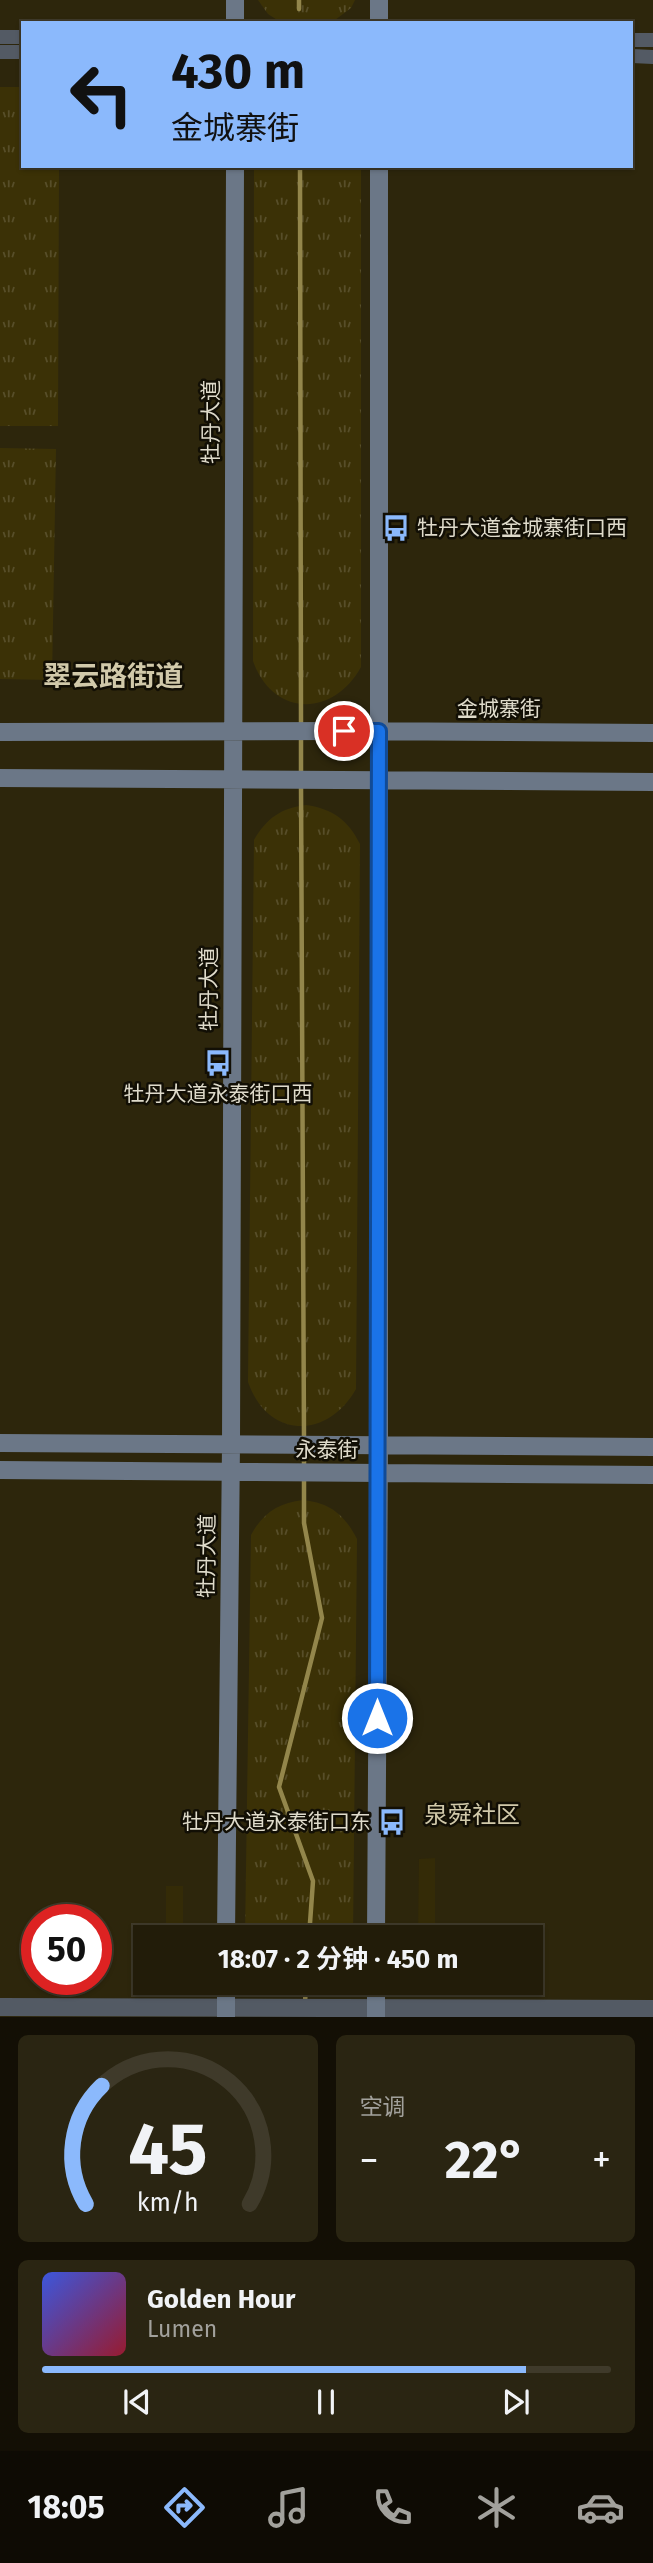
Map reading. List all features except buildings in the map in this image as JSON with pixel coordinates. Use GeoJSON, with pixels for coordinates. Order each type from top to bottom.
{"type":"FeatureCollection","features":[{"type":"Feature","properties":{"kind":"main road"},"geometry":{"type":"LineString","coordinates":[[235,0],[235,21]]}},
{"type":"Feature","properties":{"kind":"main road"},"geometry":{"type":"LineString","coordinates":[[379,0],[379,21]]}},
{"type":"Feature","properties":{"kind":"main road","name":"牡丹大道"},"geometry":{"type":"LineString","coordinates":[[226,1925],[231,1472],[235,168]]}},
{"type":"Feature","properties":{"kind":"main road"},"geometry":{"type":"LineString","coordinates":[[376,1925],[379,1472],[379,168]]}},
{"type":"Feature","properties":{"kind":"main road"},"geometry":{"type":"LineString","coordinates":[[0,732],[233,731]]}},
{"type":"Feature","properties":{"kind":"main road","name":"金城寨街"},"geometry":{"type":"LineString","coordinates":[[233,731],[653,733]]}},
{"type":"Feature","properties":{"kind":"main road"},"geometry":{"type":"LineString","coordinates":[[0,778],[653,782]]}},
{"type":"Feature","properties":{"kind":"main road","name":"永泰街"},"geometry":{"type":"LineString","coordinates":[[0,1443],[653,1447]]}},
{"type":"Feature","properties":{"kind":"main road","name":"永泰街"},"geometry":{"type":"LineString","coordinates":[[0,1470],[653,1475]]}},
{"type":"Feature","properties":{"kind":"main road"},"geometry":{"type":"LineString","coordinates":[[376,1995],[376,2013]]}},
{"type":"Feature","properties":{"kind":"street"},"geometry":{"type":"LineString","coordinates":[[0,37],[21,37]]}},
{"type":"Feature","properties":{"kind":"street"},"geometry":{"type":"LineString","coordinates":[[633,40],[653,40]]}},
{"type":"Feature","properties":{"kind":"street"},"geometry":{"type":"LineString","coordinates":[[0,52],[21,52]]}},
{"type":"Feature","properties":{"kind":"street"},"geometry":{"type":"LineString","coordinates":[[633,57],[653,57]]}},
{"type":"Feature","properties":{"kind":"street"},"geometry":{"type":"LineString","coordinates":[[0,2007],[226,2012],[316,2008],[376,2013],[653,2009]]}},
{"type":"Feature","properties":{"kind":"shaded area"},"geometry":{"type":"Polygon","coordinates":[[[435,1858],[435,1925],[418,1925],[419,1859],[435,1858]]]}},
{"type":"Feature","properties":{"kind":"shaded area"},"geometry":{"type":"Polygon","coordinates":[[[166,1886],[183,1886],[183,1925],[166,1925],[166,1886]]]}},
{"type":"Feature","properties":{"kind":"green space"},"geometry":{"type":"Polygon","coordinates":[[[258,0],[355,0],[351,8],[334,21],[279,21],[268,14],[258,0]]]}},
{"type":"Feature","properties":{"kind":"green space"},"geometry":{"type":"Polygon","coordinates":[[[0,87],[21,87],[21,168],[59,168],[58,426],[0,426],[0,87]]]}},
{"type":"Feature","properties":{"kind":"green space"},"geometry":{"type":"Polygon","coordinates":[[[254,168],[361,168],[361,667],[349,684],[335,695],[320,702],[304,704],[289,701],[274,693],[262,679],[253,661],[254,168]]]}},
{"type":"Feature","properties":{"kind":"green space"},"geometry":{"type":"Polygon","coordinates":[[[0,448],[56,449],[52,680],[0,679],[0,448]]]}},
{"type":"Feature","properties":{"kind":"green space"},"geometry":{"type":"Polygon","coordinates":[[[306,805],[324,809],[339,817],[360,844],[356,1389],[344,1406],[330,1417],[314,1424],[299,1426],[283,1423],[269,1414],[257,1401],[248,1382],[254,840],[276,815],[306,805]]]}},
{"type":"Feature","properties":{"kind":"green space"},"geometry":{"type":"Polygon","coordinates":[[[303,1500],[329,1507],[341,1516],[357,1539],[353,1925],[245,1925],[251,1535],[266,1515],[286,1504],[303,1500]]]}},
{"type":"Feature","properties":{"kind":"waterway"},"geometry":{"type":"LineString","coordinates":[[299,0],[299,9]]}},
{"type":"Feature","properties":{"kind":"waterway"},"geometry":{"type":"LineString","coordinates":[[300,168],[301,725]]}},
{"type":"Feature","properties":{"kind":"waterway"},"geometry":{"type":"LineString","coordinates":[[301,734],[301,774]]}},
{"type":"Feature","properties":{"kind":"waterway"},"geometry":{"type":"LineString","coordinates":[[301,783],[304,1439]]}},
{"type":"Feature","properties":{"kind":"waterway"},"geometry":{"type":"LineString","coordinates":[[304,1448],[304,1467]]}},
{"type":"Feature","properties":{"kind":"waterway"},"geometry":{"type":"LineString","coordinates":[[304,1476],[304,1523],[322,1618],[279,1787],[313,1881],[310,1925]]}},
{"type":"Feature","properties":{"kind":"waterway"},"geometry":{"type":"LineString","coordinates":[[305,1995],[305,2003]]}},
{"type":"Feature","properties":{"kind":"place","name":"牡丹大道金城寨街口西"},"geometry":{"type":"Point","coordinates":[396,528]}},
{"type":"Feature","properties":{"kind":"place","name":"牡丹大道永泰街口西"},"geometry":{"type":"Point","coordinates":[218,1063]}},
{"type":"Feature","properties":{"kind":"place","name":"牡丹大道永泰街口东"},"geometry":{"type":"Point","coordinates":[392,1822]}},
{"type":"Feature","properties":{"kind":"district","name":"翠云路街道"},"geometry":{"type":"Point","coordinates":[113,676]}},
{"type":"Feature","properties":{"kind":"district","name":"泉舜社区"},"geometry":{"type":"Point","coordinates":[472,1815]}},
{"type":"Feature","properties":{"kind":"route"},"geometry":{"type":"LineString","coordinates":[[344,731],[379,731],[377,1718]]}}]}
